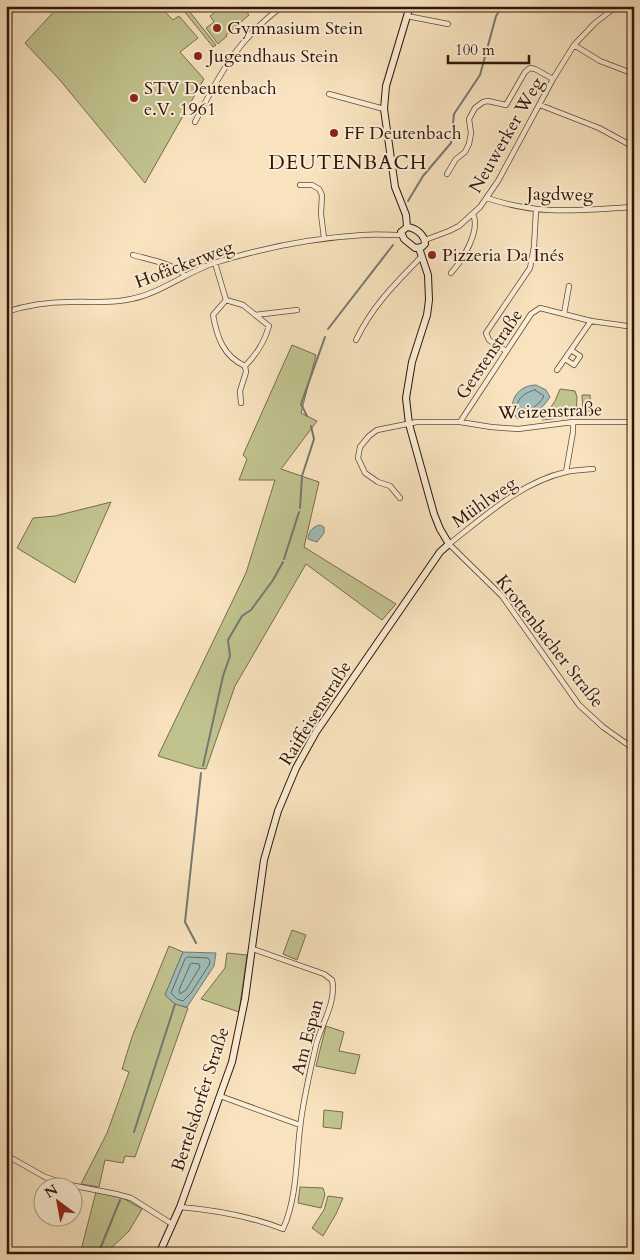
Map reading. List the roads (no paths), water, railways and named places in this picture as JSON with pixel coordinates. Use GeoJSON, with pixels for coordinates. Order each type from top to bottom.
{"type":"FeatureCollection","features":[{"type":"Feature","properties":{"kind":"street"},"geometry":{"type":"LineString","coordinates":[[195,122],[220,73],[232,56],[257,27],[283,6]]}},
{"type":"Feature","properties":{"kind":"street"},"geometry":{"type":"LineString","coordinates":[[407,227],[406,215],[395,187],[384,109],[386,86],[410,6]]}},
{"type":"Feature","properties":{"kind":"street","name":"Neuwerker Weg"},"geometry":{"type":"LineString","coordinates":[[425,240],[449,231],[473,214],[487,198],[574,45],[617,6]]}},
{"type":"Feature","properties":{"kind":"street"},"geometry":{"type":"LineString","coordinates":[[407,16],[448,24]]}},
{"type":"Feature","properties":{"kind":"street"},"geometry":{"type":"LineString","coordinates":[[574,45],[600,61],[634,74]]}},
{"type":"Feature","properties":{"kind":"street"},"geometry":{"type":"LineString","coordinates":[[447,174],[456,159],[470,144],[469,119],[479,104],[488,101],[506,105],[525,72],[530,68],[553,79]]}},
{"type":"Feature","properties":{"kind":"street"},"geometry":{"type":"LineString","coordinates":[[329,94],[384,109]]}},
{"type":"Feature","properties":{"kind":"street"},"geometry":{"type":"LineString","coordinates":[[540,105],[599,128],[634,147]]}},
{"type":"Feature","properties":{"kind":"street"},"geometry":{"type":"LineString","coordinates":[[300,185],[312,185],[319,189],[322,195],[321,214],[324,238]]}},
{"type":"Feature","properties":{"kind":"street","name":"Jagdweg"},"geometry":{"type":"LineString","coordinates":[[487,198],[519,208],[559,212],[634,207]]}},
{"type":"Feature","properties":{"kind":"street"},"geometry":{"type":"LineString","coordinates":[[506,351],[489,340],[486,333],[530,268],[534,246],[536,210]]}},
{"type":"Feature","properties":{"kind":"street"},"geometry":{"type":"LineString","coordinates":[[451,273],[464,256],[474,233],[476,220],[473,214]]}},
{"type":"Feature","properties":{"kind":"street"},"geometry":{"type":"LineString","coordinates":[[407,227],[414,228],[422,235],[425,240],[424,246],[419,248],[408,244],[401,235],[407,227]]}},
{"type":"Feature","properties":{"kind":"street","name":"Hofäckerweg"},"geometry":{"type":"LineString","coordinates":[[6,312],[35,304],[55,302],[117,302],[132,299],[159,290],[215,263],[324,238],[366,234],[401,235]]}},
{"type":"Feature","properties":{"kind":"street"},"geometry":{"type":"LineString","coordinates":[[419,248],[428,275],[429,300],[427,315],[412,362],[406,398],[409,424],[434,514],[449,544]]}},
{"type":"Feature","properties":{"kind":"street"},"geometry":{"type":"LineString","coordinates":[[133,255],[170,266],[185,276]]}},
{"type":"Feature","properties":{"kind":"street"},"geometry":{"type":"LineString","coordinates":[[356,340],[365,321],[384,295],[422,256]]}},
{"type":"Feature","properties":{"kind":"street"},"geometry":{"type":"LineString","coordinates":[[215,263],[226,300]]}},
{"type":"Feature","properties":{"kind":"street"},"geometry":{"type":"LineString","coordinates":[[564,314],[569,286]]}},
{"type":"Feature","properties":{"kind":"street"},"geometry":{"type":"LineString","coordinates":[[226,300],[243,305],[269,326],[257,355],[245,366]]}},
{"type":"Feature","properties":{"kind":"street"},"geometry":{"type":"LineString","coordinates":[[226,300],[213,315],[216,332],[225,350],[234,361],[245,366]]}},
{"type":"Feature","properties":{"kind":"street","name":"Gerstenstraße"},"geometry":{"type":"LineString","coordinates":[[460,422],[536,309],[540,308],[590,321],[634,327]]}},
{"type":"Feature","properties":{"kind":"street"},"geometry":{"type":"LineString","coordinates":[[254,315],[297,310]]}},
{"type":"Feature","properties":{"kind":"street"},"geometry":{"type":"LineString","coordinates":[[557,370],[590,321]]}},
{"type":"Feature","properties":{"kind":"street"},"geometry":{"type":"LineString","coordinates":[[565,359],[574,365],[580,356],[571,350]]}},
{"type":"Feature","properties":{"kind":"street"},"geometry":{"type":"LineString","coordinates":[[241,403],[240,391],[246,372],[245,366]]}},
{"type":"Feature","properties":{"kind":"street","name":"Weizenstraße"},"geometry":{"type":"LineString","coordinates":[[400,498],[390,486],[378,482],[365,473],[358,458],[360,447],[368,436],[377,430],[417,422],[460,422],[518,429],[573,422],[634,422]]}},
{"type":"Feature","properties":{"kind":"street"},"geometry":{"type":"LineString","coordinates":[[566,472],[573,422]]}},
{"type":"Feature","properties":{"kind":"street","name":"Mühlweg"},"geometry":{"type":"LineString","coordinates":[[449,544],[509,498],[538,482],[566,472],[593,469]]}},
{"type":"Feature","properties":{"kind":"street","name":"Krottenbacher Straße"},"geometry":{"type":"LineString","coordinates":[[449,544],[502,596],[579,705],[603,727],[634,750]]}},
{"type":"Feature","properties":{"kind":"street","name":"Raiffeisenstraße"},"geometry":{"type":"LineString","coordinates":[[256,920],[264,860],[278,811],[296,768],[316,732],[440,552],[449,544]]}},
{"type":"Feature","properties":{"kind":"street","name":"Bertelsdorfer Straße"},"geometry":{"type":"LineString","coordinates":[[159,1254],[180,1207],[232,1062],[246,999],[256,920]]}},
{"type":"Feature","properties":{"kind":"street","name":"Am Espan"},"geometry":{"type":"LineString","coordinates":[[180,1207],[211,1210],[261,1220],[284,1229],[290,1214],[300,1125],[317,1044],[334,989],[332,980],[324,974],[253,949]]}},
{"type":"Feature","properties":{"kind":"street"},"geometry":{"type":"LineString","coordinates":[[220,1096],[300,1125]]}},
{"type":"Feature","properties":{"kind":"street"},"geometry":{"type":"LineString","coordinates":[[6,1155],[45,1177],[70,1185],[131,1198],[172,1224]]}},
{"type":"Feature","properties":{"kind":"water"},"geometry":{"type":"Polygon","coordinates":[[[536,385],[546,390],[550,397],[537,411],[518,419],[512,407],[514,398],[524,388],[536,385]]]}},
{"type":"Feature","properties":{"kind":"water"},"geometry":{"type":"Polygon","coordinates":[[[320,525],[324,527],[324,533],[317,542],[308,539],[311,530],[320,525]]]}},
{"type":"Feature","properties":{"kind":"water"},"geometry":{"type":"Polygon","coordinates":[[[183,952],[216,953],[214,966],[187,1007],[175,1004],[165,995],[183,952]]]}},
{"type":"Feature","properties":{"kind":"waterway"},"geometry":{"type":"LineString","coordinates":[[408,201],[423,176],[451,143],[454,114],[480,75],[496,16],[503,6]]}},
{"type":"Feature","properties":{"kind":"waterway"},"geometry":{"type":"LineString","coordinates":[[328,329],[393,245]]}},
{"type":"Feature","properties":{"kind":"waterway"},"geometry":{"type":"LineString","coordinates":[[307,416],[301,404],[325,337]]}},
{"type":"Feature","properties":{"kind":"waterway"},"geometry":{"type":"LineString","coordinates":[[300,508],[302,476],[314,439],[311,426]]}},
{"type":"Feature","properties":{"kind":"waterway"},"geometry":{"type":"LineString","coordinates":[[284,559],[299,512]]}},
{"type":"Feature","properties":{"kind":"waterway"},"geometry":{"type":"LineString","coordinates":[[203,766],[223,676],[230,656],[228,640],[242,616],[251,610],[273,580],[283,562]]}},
{"type":"Feature","properties":{"kind":"waterway"},"geometry":{"type":"LineString","coordinates":[[196,943],[185,922],[201,773]]}},
{"type":"Feature","properties":{"kind":"waterway"},"geometry":{"type":"LineString","coordinates":[[134,1132],[175,1004]]}},
{"type":"Feature","properties":{"kind":"waterway"},"geometry":{"type":"LineString","coordinates":[[98,1254],[120,1200]]}},
{"type":"Feature","properties":{"kind":"place","name":"Gymnasium Stein"},"geometry":{"type":"Point","coordinates":[217,28]}},
{"type":"Feature","properties":{"kind":"place","name":"Jugendhaus Stein"},"geometry":{"type":"Point","coordinates":[198,56]}},
{"type":"Feature","properties":{"kind":"place","name":"STV Deutenbach e.V. 1961"},"geometry":{"type":"Point","coordinates":[134,98]}},
{"type":"Feature","properties":{"kind":"place","name":"FF Deutenbach"},"geometry":{"type":"Point","coordinates":[334,133]}},
{"type":"Feature","properties":{"kind":"place","name":"Pizzeria Da Inés"},"geometry":{"type":"Point","coordinates":[432,255]}},
{"type":"Feature","properties":{"kind":"district","name":"DEUTENBACH"},"geometry":{"type":"Point","coordinates":[348,162]}}]}
